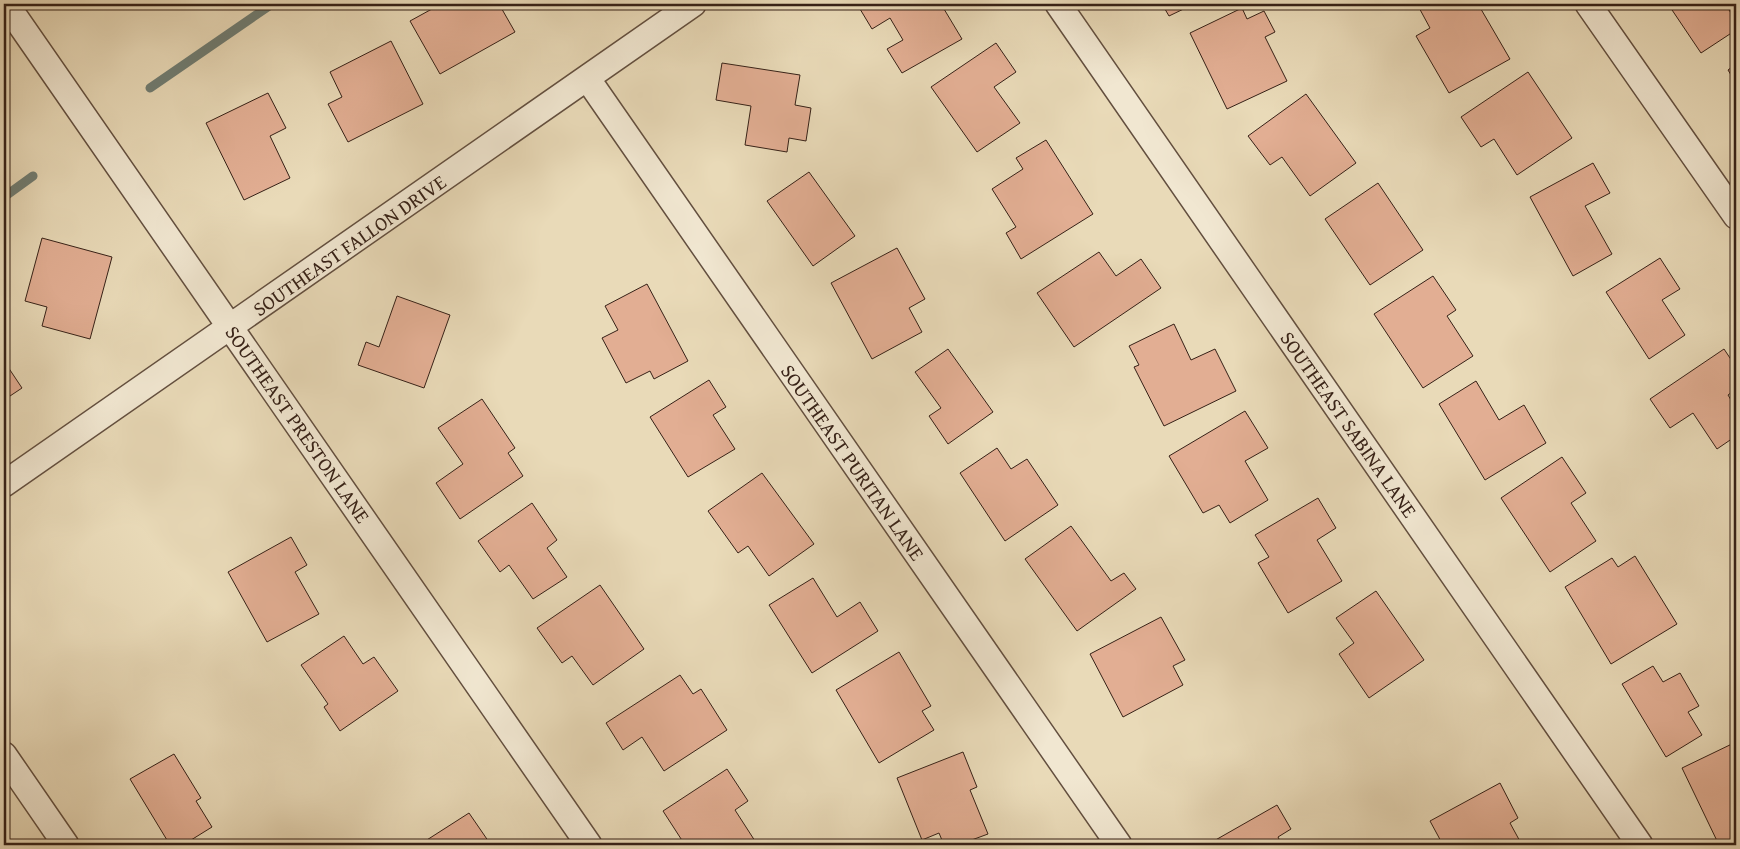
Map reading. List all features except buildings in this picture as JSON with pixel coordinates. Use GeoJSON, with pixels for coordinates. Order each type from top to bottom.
{"type":"FeatureCollection","features":[{"type":"Feature","properties":{"kind":"street","name":"SOUTHEAST PRESTON LANE"},"geometry":{"type":"LineString","coordinates":[[6,4],[589,845]]}},
{"type":"Feature","properties":{"kind":"street","name":"SOUTHEAST FALLON DRIVE"},"geometry":{"type":"LineString","coordinates":[[4,484],[693,4]]}},
{"type":"Feature","properties":{"kind":"street","name":"SOUTHEAST SABINA LANE"},"geometry":{"type":"LineString","coordinates":[[1058,4],[1640,845]]}},
{"type":"Feature","properties":{"kind":"street"},"geometry":{"type":"LineString","coordinates":[[1588,4],[1736,216]]}},
{"type":"Feature","properties":{"kind":"street","name":"SOUTHEAST PURITAN LANE"},"geometry":{"type":"LineString","coordinates":[[587,78],[1119,845]]}},
{"type":"Feature","properties":{"kind":"street"},"geometry":{"type":"LineString","coordinates":[[4,755],[66,845]]}},
{"type":"Feature","properties":{"kind":"waterway"},"geometry":{"type":"LineString","coordinates":[[150,88],[272,4]]}},
{"type":"Feature","properties":{"kind":"waterway"},"geometry":{"type":"LineString","coordinates":[[4,197],[33,176]]}}]}
